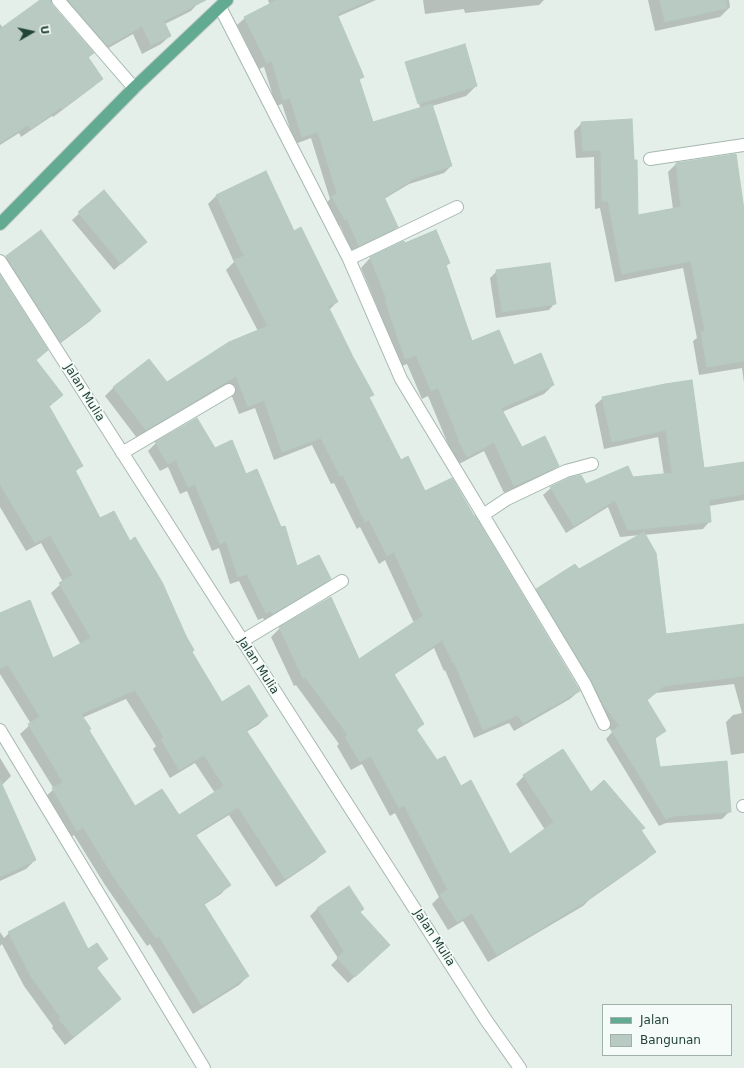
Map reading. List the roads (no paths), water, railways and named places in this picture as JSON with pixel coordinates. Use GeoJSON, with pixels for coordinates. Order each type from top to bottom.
{"type":"FeatureCollection","features":[{"type":"Feature","properties":{"kind":"main road"},"geometry":{"type":"LineString","coordinates":[[0,224],[134,88],[223,3]]}},
{"type":"Feature","properties":{"kind":"street"},"geometry":{"type":"LineString","coordinates":[[58,0],[134,88]]}},
{"type":"Feature","properties":{"kind":"street"},"geometry":{"type":"LineString","coordinates":[[223,3],[348,259],[401,379],[585,684],[604,724]]}},
{"type":"Feature","properties":{"kind":"street"},"geometry":{"type":"LineString","coordinates":[[650,159],[744,145]]}},
{"type":"Feature","properties":{"kind":"street"},"geometry":{"type":"LineString","coordinates":[[348,259],[457,207]]}},
{"type":"Feature","properties":{"kind":"street","name":"Jalan Mulia"},"geometry":{"type":"LineString","coordinates":[[0,261],[242,641],[482,1013],[520,1068]]}},
{"type":"Feature","properties":{"kind":"street"},"geometry":{"type":"LineString","coordinates":[[122,453],[229,390]]}},
{"type":"Feature","properties":{"kind":"street"},"geometry":{"type":"LineString","coordinates":[[483,515],[507,499],[545,481],[566,472],[592,464]]}},
{"type":"Feature","properties":{"kind":"street"},"geometry":{"type":"LineString","coordinates":[[242,641],[342,581]]}},
{"type":"Feature","properties":{"kind":"street"},"geometry":{"type":"LineString","coordinates":[[0,730],[204,1068]]}}]}
